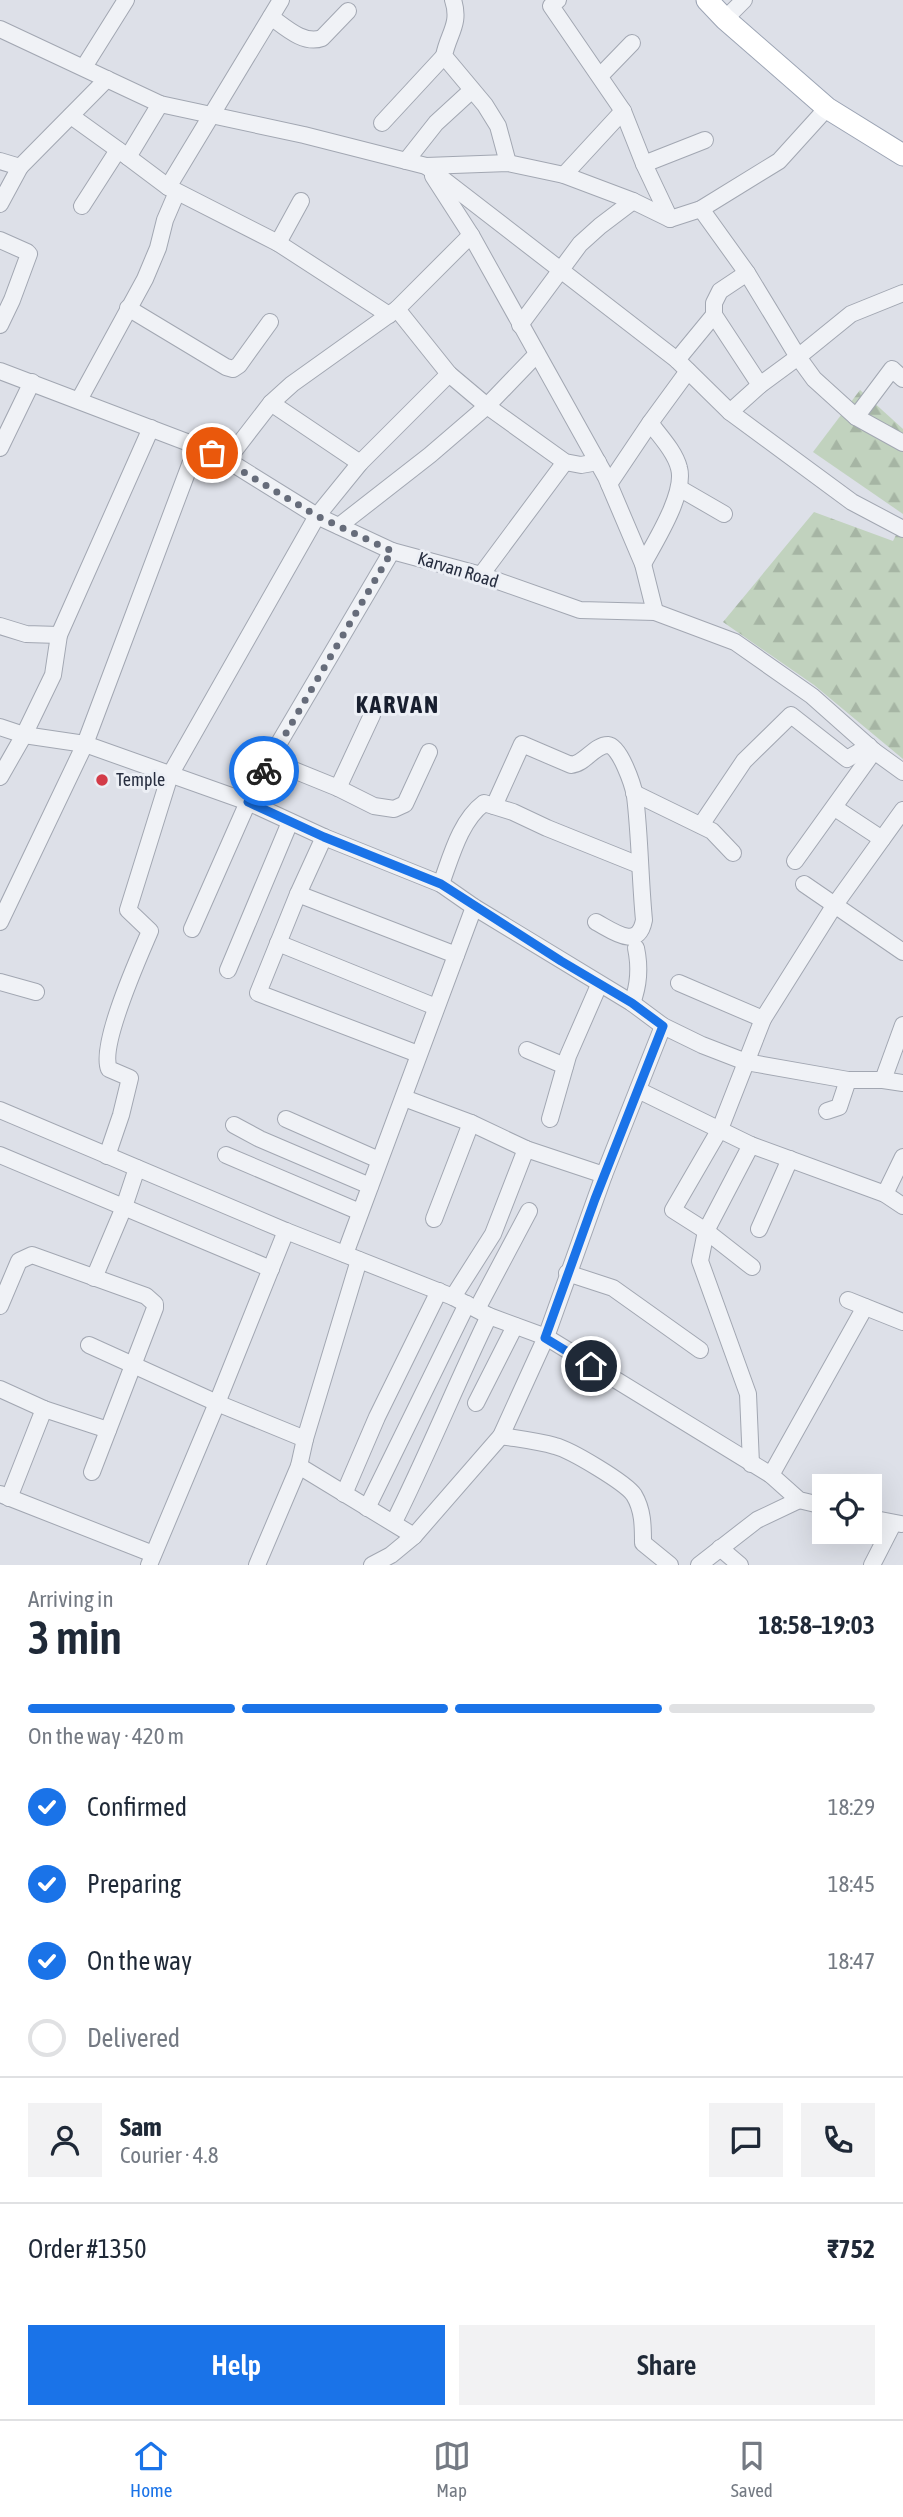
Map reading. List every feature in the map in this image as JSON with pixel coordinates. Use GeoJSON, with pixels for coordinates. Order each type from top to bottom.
{"type":"FeatureCollection","features":[{"type":"Feature","properties":{"kind":"main road"},"geometry":{"type":"LineString","coordinates":[[707,0],[724,19],[827,108],[903,155]]}},
{"type":"Feature","properties":{"kind":"street"},"geometry":{"type":"LineString","coordinates":[[83,67],[126,0]]}},
{"type":"Feature","properties":{"kind":"street"},"geometry":{"type":"LineString","coordinates":[[79,400],[145,279],[158,248],[173,190],[212,116],[281,0]]}},
{"type":"Feature","properties":{"kind":"street"},"geometry":{"type":"LineString","coordinates":[[382,123],[444,56],[447,42],[456,25],[457,12],[453,0]]}},
{"type":"Feature","properties":{"kind":"street"},"geometry":{"type":"LineString","coordinates":[[724,19],[744,0]]}},
{"type":"Feature","properties":{"kind":"street"},"geometry":{"type":"LineString","coordinates":[[551,2],[623,111],[670,219]]}},
{"type":"Feature","properties":{"kind":"street"},"geometry":{"type":"LineString","coordinates":[[271,17],[310,41],[322,38],[348,11]]}},
{"type":"Feature","properties":{"kind":"street"},"geometry":{"type":"LineString","coordinates":[[0,29],[160,104],[426,166],[508,163],[564,175],[633,201],[670,219],[701,209],[779,161],[827,108]]}},
{"type":"Feature","properties":{"kind":"street"},"geometry":{"type":"LineString","coordinates":[[601,75],[632,43]]}},
{"type":"Feature","properties":{"kind":"street"},"geometry":{"type":"LineString","coordinates":[[444,56],[498,126],[508,163]]}},
{"type":"Feature","properties":{"kind":"street"},"geometry":{"type":"LineString","coordinates":[[0,204],[20,167],[107,79]]}},
{"type":"Feature","properties":{"kind":"street"},"geometry":{"type":"LineString","coordinates":[[406,161],[436,123],[472,89]]}},
{"type":"Feature","properties":{"kind":"street"},"geometry":{"type":"LineString","coordinates":[[82,206],[160,104]]}},
{"type":"Feature","properties":{"kind":"street"},"geometry":{"type":"LineString","coordinates":[[564,175],[623,111]]}},
{"type":"Feature","properties":{"kind":"street"},"geometry":{"type":"LineString","coordinates":[[71,116],[173,190],[278,243],[393,312],[449,374],[487,406],[565,462],[581,465],[598,462]]}},
{"type":"Feature","properties":{"kind":"street"},"geometry":{"type":"LineString","coordinates":[[644,164],[705,140]]}},
{"type":"Feature","properties":{"kind":"street"},"geometry":{"type":"LineString","coordinates":[[0,161],[20,167]]}},
{"type":"Feature","properties":{"kind":"street"},"geometry":{"type":"LineString","coordinates":[[426,166],[471,235],[598,462],[643,564],[655,612]]}},
{"type":"Feature","properties":{"kind":"street"},"geometry":{"type":"LineString","coordinates":[[426,166],[683,366],[730,412],[852,502],[903,529]]}},
{"type":"Feature","properties":{"kind":"street"},"geometry":{"type":"LineString","coordinates":[[278,243],[301,201]]}},
{"type":"Feature","properties":{"kind":"street"},"geometry":{"type":"LineString","coordinates":[[520,325],[559,270],[600,226],[633,201]]}},
{"type":"Feature","properties":{"kind":"street"},"geometry":{"type":"LineString","coordinates":[[701,209],[747,273],[814,379],[856,417],[903,443]]}},
{"type":"Feature","properties":{"kind":"street"},"geometry":{"type":"LineString","coordinates":[[227,460],[271,403],[292,384],[393,312],[471,235]]}},
{"type":"Feature","properties":{"kind":"street"},"geometry":{"type":"LineString","coordinates":[[0,240],[29,254],[0,325]]}},
{"type":"Feature","properties":{"kind":"street"},"geometry":{"type":"LineString","coordinates":[[609,484],[650,423],[714,314],[714,303],[720,291],[747,273]]}},
{"type":"Feature","properties":{"kind":"street"},"geometry":{"type":"LineString","coordinates":[[730,412],[760,385],[851,314],[903,293]]}},
{"type":"Feature","properties":{"kind":"street"},"geometry":{"type":"LineString","coordinates":[[128,308],[226,368],[233,369],[239,365],[271,321]]}},
{"type":"Feature","properties":{"kind":"street"},"geometry":{"type":"LineString","coordinates":[[714,314],[760,385]]}},
{"type":"Feature","properties":{"kind":"street"},"geometry":{"type":"LineString","coordinates":[[338,526],[430,455],[487,406],[537,354]]}},
{"type":"Feature","properties":{"kind":"street"},"geometry":{"type":"LineString","coordinates":[[856,417],[892,369],[903,379]]}},
{"type":"Feature","properties":{"kind":"street","name":"Karvan Road"},"geometry":{"type":"LineString","coordinates":[[0,371],[197,446],[227,460],[317,516],[392,551],[481,575],[580,610],[655,612],[735,642],[812,696],[872,749],[903,772]]}},
{"type":"Feature","properties":{"kind":"street"},"geometry":{"type":"LineString","coordinates":[[107,1156],[130,1077],[109,1069],[106,1055],[120,1007],[150,931],[128,911],[170,775],[317,516],[360,463],[449,374]]}},
{"type":"Feature","properties":{"kind":"street"},"geometry":{"type":"LineString","coordinates":[[0,448],[32,382]]}},
{"type":"Feature","properties":{"kind":"street"},"geometry":{"type":"LineString","coordinates":[[271,403],[360,463]]}},
{"type":"Feature","properties":{"kind":"street"},"geometry":{"type":"LineString","coordinates":[[643,564],[659,536],[679,488],[680,470],[673,455],[650,423]]}},
{"type":"Feature","properties":{"kind":"street"},"geometry":{"type":"LineString","coordinates":[[0,777],[53,675],[59,635],[151,428]]}},
{"type":"Feature","properties":{"kind":"street"},"geometry":{"type":"LineString","coordinates":[[0,922],[85,744],[197,446]]}},
{"type":"Feature","properties":{"kind":"street"},"geometry":{"type":"LineString","coordinates":[[481,575],[565,462]]}},
{"type":"Feature","properties":{"kind":"street"},"geometry":{"type":"LineString","coordinates":[[679,488],[724,514]]}},
{"type":"Feature","properties":{"kind":"street"},"geometry":{"type":"LineString","coordinates":[[192,929],[269,760],[392,551]]}},
{"type":"Feature","properties":{"kind":"street"},"geometry":{"type":"LineString","coordinates":[[0,626],[26,634],[59,635]]}},
{"type":"Feature","properties":{"kind":"street"},"geometry":{"type":"LineString","coordinates":[[338,788],[372,715]]}},
{"type":"Feature","properties":{"kind":"street"},"geometry":{"type":"LineString","coordinates":[[701,825],[744,761],[790,715],[847,759],[872,749]]}},
{"type":"Feature","properties":{"kind":"street"},"geometry":{"type":"LineString","coordinates":[[0,727],[24,735],[85,744],[248,802],[324,837],[441,884],[599,985],[632,1003],[663,1026],[702,1045],[746,1062],[848,1080],[903,1083]]}},
{"type":"Feature","properties":{"kind":"street"},"geometry":{"type":"LineString","coordinates":[[494,806],[522,744],[563,764],[571,765],[578,765],[600,748],[611,746],[619,751],[634,793],[644,920],[642,931],[627,938],[596,922]]}},
{"type":"Feature","properties":{"kind":"street"},"geometry":{"type":"LineString","coordinates":[[795,861],[835,808],[872,749]]}},
{"type":"Feature","properties":{"kind":"street"},"geometry":{"type":"LineString","coordinates":[[269,760],[374,806],[394,809],[405,804],[429,752]]}},
{"type":"Feature","properties":{"kind":"street"},"geometry":{"type":"LineString","coordinates":[[634,793],[712,831],[733,853]]}},
{"type":"Feature","properties":{"kind":"street"},"geometry":{"type":"LineString","coordinates":[[441,884],[461,832],[476,809],[484,803],[513,812],[639,865]]}},
{"type":"Feature","properties":{"kind":"street"},"geometry":{"type":"LineString","coordinates":[[835,808],[882,839]]}},
{"type":"Feature","properties":{"kind":"street"},"geometry":{"type":"LineString","coordinates":[[752,1267],[706,1231],[673,1210],[720,1129],[763,1019],[834,906],[903,810]]}},
{"type":"Feature","properties":{"kind":"street"},"geometry":{"type":"LineString","coordinates":[[228,970],[290,822]]}},
{"type":"Feature","properties":{"kind":"street"},"geometry":{"type":"LineString","coordinates":[[324,837],[258,993],[418,1054]]}},
{"type":"Feature","properties":{"kind":"street"},"geometry":{"type":"LineString","coordinates":[[804,884],[903,952]]}},
{"type":"Feature","properties":{"kind":"street"},"geometry":{"type":"LineString","coordinates":[[298,894],[456,955]]}},
{"type":"Feature","properties":{"kind":"street"},"geometry":{"type":"LineString","coordinates":[[257,1565],[299,1466],[352,1257],[360,1212],[474,907]]}},
{"type":"Feature","properties":{"kind":"street"},"geometry":{"type":"LineString","coordinates":[[278,943],[436,1007]]}},
{"type":"Feature","properties":{"kind":"street"},"geometry":{"type":"LineString","coordinates":[[632,1003],[638,982],[639,963],[636,948]]}},
{"type":"Feature","properties":{"kind":"street"},"geometry":{"type":"LineString","coordinates":[[0,982],[36,992]]}},
{"type":"Feature","properties":{"kind":"street"},"geometry":{"type":"LineString","coordinates":[[679,983],[763,1019]]}},
{"type":"Feature","properties":{"kind":"street"},"geometry":{"type":"LineString","coordinates":[[550,1119],[565,1066],[599,985]]}},
{"type":"Feature","properties":{"kind":"street"},"geometry":{"type":"LineString","coordinates":[[372,1565],[391,1555],[414,1536],[501,1436],[545,1338],[604,1175],[663,1026]]}},
{"type":"Feature","properties":{"kind":"street"},"geometry":{"type":"LineString","coordinates":[[883,1080],[903,1027]]}},
{"type":"Feature","properties":{"kind":"street"},"geometry":{"type":"LineString","coordinates":[[527,1050],[565,1066]]}},
{"type":"Feature","properties":{"kind":"street"},"geometry":{"type":"LineString","coordinates":[[827,1111],[839,1107],[848,1080]]}},
{"type":"Feature","properties":{"kind":"street"},"geometry":{"type":"LineString","coordinates":[[638,1090],[751,1145],[885,1194],[903,1206]]}},
{"type":"Feature","properties":{"kind":"street"},"geometry":{"type":"LineString","coordinates":[[404,1098],[471,1123],[526,1149],[604,1175]]}},
{"type":"Feature","properties":{"kind":"street"},"geometry":{"type":"LineString","coordinates":[[0,1110],[545,1338],[771,1475],[799,1500],[812,1503]]}},
{"type":"Feature","properties":{"kind":"street"},"geometry":{"type":"LineString","coordinates":[[286,1119],[379,1160]]}},
{"type":"Feature","properties":{"kind":"street"},"geometry":{"type":"LineString","coordinates":[[434,1219],[471,1123]]}},
{"type":"Feature","properties":{"kind":"street"},"geometry":{"type":"LineString","coordinates":[[234,1125],[260,1139],[370,1186]]}},
{"type":"Feature","properties":{"kind":"street"},"geometry":{"type":"LineString","coordinates":[[751,1145],[706,1231],[700,1261],[748,1394],[751,1464]]}},
{"type":"Feature","properties":{"kind":"street"},"geometry":{"type":"LineString","coordinates":[[367,1508],[465,1303],[526,1149]]}},
{"type":"Feature","properties":{"kind":"street"},"geometry":{"type":"LineString","coordinates":[[0,1155],[271,1269]]}},
{"type":"Feature","properties":{"kind":"street"},"geometry":{"type":"LineString","coordinates":[[226,1155],[360,1212]]}},
{"type":"Feature","properties":{"kind":"street"},"geometry":{"type":"LineString","coordinates":[[885,1194],[903,1157]]}},
{"type":"Feature","properties":{"kind":"street"},"geometry":{"type":"LineString","coordinates":[[758,1229],[790,1158]]}},
{"type":"Feature","properties":{"kind":"street"},"geometry":{"type":"LineString","coordinates":[[94,1278],[137,1168]]}},
{"type":"Feature","properties":{"kind":"street"},"geometry":{"type":"LineString","coordinates":[[344,1494],[377,1418],[465,1303],[529,1211]]}},
{"type":"Feature","properties":{"kind":"street"},"geometry":{"type":"LineString","coordinates":[[44,1409],[4,1496],[151,1560],[286,1231]]}},
{"type":"Feature","properties":{"kind":"street"},"geometry":{"type":"LineString","coordinates":[[0,1306],[19,1261],[32,1255],[146,1296],[155,1304],[92,1472]]}},
{"type":"Feature","properties":{"kind":"street"},"geometry":{"type":"LineString","coordinates":[[567,1273],[613,1288],[700,1350]]}},
{"type":"Feature","properties":{"kind":"street"},"geometry":{"type":"LineString","coordinates":[[848,1300],[903,1322]]}},
{"type":"Feature","properties":{"kind":"street"},"geometry":{"type":"LineString","coordinates":[[394,1522],[426,1457],[463,1369],[465,1303]]}},
{"type":"Feature","properties":{"kind":"street"},"geometry":{"type":"LineString","coordinates":[[771,1475],[865,1307]]}},
{"type":"Feature","properties":{"kind":"street"},"geometry":{"type":"LineString","coordinates":[[476,1403],[515,1326]]}},
{"type":"Feature","properties":{"kind":"street"},"geometry":{"type":"LineString","coordinates":[[89,1345],[217,1403],[305,1439]]}},
{"type":"Feature","properties":{"kind":"street"},"geometry":{"type":"LineString","coordinates":[[0,1390],[44,1409],[108,1430]]}},
{"type":"Feature","properties":{"kind":"street"},"geometry":{"type":"LineString","coordinates":[[501,1436],[557,1446],[624,1483],[634,1494],[643,1517],[643,1543],[670,1565]]}},
{"type":"Feature","properties":{"kind":"street"},"geometry":{"type":"LineString","coordinates":[[299,1466],[414,1536]]}},
{"type":"Feature","properties":{"kind":"street"},"geometry":{"type":"LineString","coordinates":[[699,1565],[757,1520],[799,1500]]}},
{"type":"Feature","properties":{"kind":"street"},"geometry":{"type":"LineString","coordinates":[[872,1565],[898,1524]]}},
{"type":"Feature","properties":{"kind":"street"},"geometry":{"type":"LineString","coordinates":[[720,1548],[740,1565]]}},
{"type":"Feature","properties":{"kind":"green space"},"geometry":{"type":"Polygon","coordinates":[[[860,390],[903,429],[903,514],[813,452],[860,390]]]}},
{"type":"Feature","properties":{"kind":"green space"},"geometry":{"type":"Polygon","coordinates":[[[814,512],[893,541],[903,521],[903,759],[814,685],[723,622],[814,512]]]}},
{"type":"Feature","properties":{"kind":"way so far"},"geometry":{"type":"LineString","coordinates":[[212,453],[317,516],[392,551],[264,771]]}},
{"type":"Feature","properties":{"kind":"place","name":"Temple"},"geometry":{"type":"Point","coordinates":[102,780]}},
{"type":"Feature","properties":{"kind":"district","name":"KARVAN"},"geometry":{"type":"Point","coordinates":[398,705]}},
{"type":"Feature","properties":{"kind":"route"},"geometry":{"type":"LineString","coordinates":[[264,771],[248,802],[324,837],[441,884],[599,985],[632,1003],[663,1026],[567,1273],[545,1338],[591,1366]]}}]}
